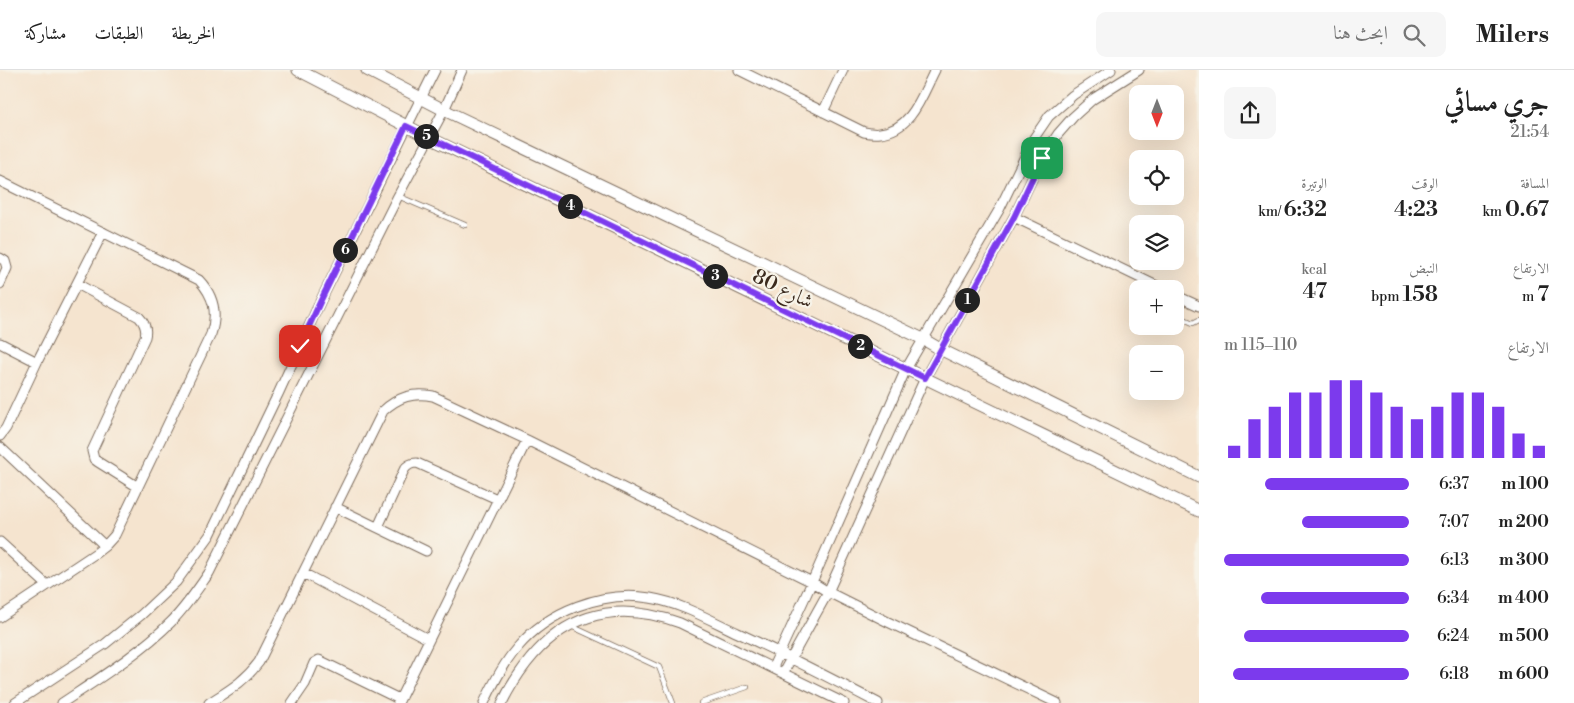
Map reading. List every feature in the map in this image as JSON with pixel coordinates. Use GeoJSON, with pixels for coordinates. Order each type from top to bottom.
{"type":"FeatureCollection","features":[{"type":"Feature","properties":{"kind":"street","name":"شارع 80"},"geometry":{"type":"LineString","coordinates":[[298,70],[430,138],[1199,511]]}},
{"type":"Feature","properties":{"kind":"street","name":"شارع 80"},"geometry":{"type":"LineString","coordinates":[[367,70],[444,110],[922,339],[1199,478]]}},
{"type":"Feature","properties":{"kind":"street"},"geometry":{"type":"LineString","coordinates":[[15,703],[105,644],[141,615],[176,582],[210,535],[321,300],[435,70]]}},
{"type":"Feature","properties":{"kind":"street"},"geometry":{"type":"LineString","coordinates":[[62,703],[109,672],[170,623],[191,599],[209,573],[398,196],[430,138],[462,70]]}},
{"type":"Feature","properties":{"kind":"street"},"geometry":{"type":"LineString","coordinates":[[739,70],[864,132],[879,134],[894,130],[907,121],[916,108],[935,70]]}},
{"type":"Feature","properties":{"kind":"street"},"geometry":{"type":"LineString","coordinates":[[823,112],[843,70]]}},
{"type":"Feature","properties":{"kind":"street"},"geometry":{"type":"LineString","coordinates":[[773,667],[906,369],[999,210],[1034,138],[1049,116],[1073,95],[1111,70]]}},
{"type":"Feature","properties":{"kind":"street"},"geometry":{"type":"LineString","coordinates":[[782,673],[828,592],[925,378],[1014,217],[1042,158],[1058,134],[1073,117],[1093,100],[1139,70]]}},
{"type":"Feature","properties":{"kind":"street"},"geometry":{"type":"LineString","coordinates":[[0,181],[199,280],[211,296],[214,305],[214,325],[211,334],[114,535],[104,546],[0,617]]}},
{"type":"Feature","properties":{"kind":"street"},"geometry":{"type":"LineString","coordinates":[[1014,217],[1144,280]]}},
{"type":"Feature","properties":{"kind":"street"},"geometry":{"type":"LineString","coordinates":[[0,436],[6,428],[37,362],[104,232]]}},
{"type":"Feature","properties":{"kind":"street"},"geometry":{"type":"LineString","coordinates":[[0,258],[4,261],[7,268],[0,284]]}},
{"type":"Feature","properties":{"kind":"street"},"geometry":{"type":"LineString","coordinates":[[77,284],[139,317],[146,328],[144,337],[92,451],[94,459],[138,487]]}},
{"type":"Feature","properties":{"kind":"street"},"geometry":{"type":"LineString","coordinates":[[1184,299],[1199,306]]}},
{"type":"Feature","properties":{"kind":"street"},"geometry":{"type":"LineString","coordinates":[[0,343],[37,362]]}},
{"type":"Feature","properties":{"kind":"street"},"geometry":{"type":"LineString","coordinates":[[209,703],[223,699],[248,676],[259,662],[377,421],[387,408],[401,398],[411,394],[422,394],[434,396],[527,440],[812,582],[888,622],[1057,703]]}},
{"type":"Feature","properties":{"kind":"street"},"geometry":{"type":"LineString","coordinates":[[292,703],[305,684],[314,663],[319,660],[398,701],[527,440]]}},
{"type":"Feature","properties":{"kind":"street"},"geometry":{"type":"LineString","coordinates":[[0,447],[104,546]]}},
{"type":"Feature","properties":{"kind":"street"},"geometry":{"type":"LineString","coordinates":[[378,527],[406,466],[413,463],[417,463],[497,499]]}},
{"type":"Feature","properties":{"kind":"street"},"geometry":{"type":"LineString","coordinates":[[335,507],[426,551]]}},
{"type":"Feature","properties":{"kind":"street"},"geometry":{"type":"LineString","coordinates":[[0,542],[48,585]]}},
{"type":"Feature","properties":{"kind":"street"},"geometry":{"type":"LineString","coordinates":[[303,573],[428,639]]}},
{"type":"Feature","properties":{"kind":"street"},"geometry":{"type":"LineString","coordinates":[[484,703],[504,666],[517,647],[534,631],[552,618],[577,606],[604,598],[631,596],[667,602],[780,652],[878,703]]}},
{"type":"Feature","properties":{"kind":"street"},"geometry":{"type":"LineString","coordinates":[[502,703],[519,672],[551,637],[582,620],[601,614],[621,612],[642,612],[680,623],[844,703]]}},
{"type":"Feature","properties":{"kind":"lane"},"geometry":{"type":"LineString","coordinates":[[398,196],[465,225]]}},
{"type":"Feature","properties":{"kind":"lane"},"geometry":{"type":"LineString","coordinates":[[1184,318],[1193,322],[1199,320]]}},
{"type":"Feature","properties":{"kind":"lane"},"geometry":{"type":"LineString","coordinates":[[570,625],[659,667],[673,703]]}},
{"type":"Feature","properties":{"kind":"lane"},"geometry":{"type":"LineString","coordinates":[[701,703],[747,687]]}},
{"type":"Feature","properties":{"kind":"route"},"geometry":{"type":"LineString","coordinates":[[300,346],[406,126],[925,378],[1014,217],[1042,158]]}}]}
